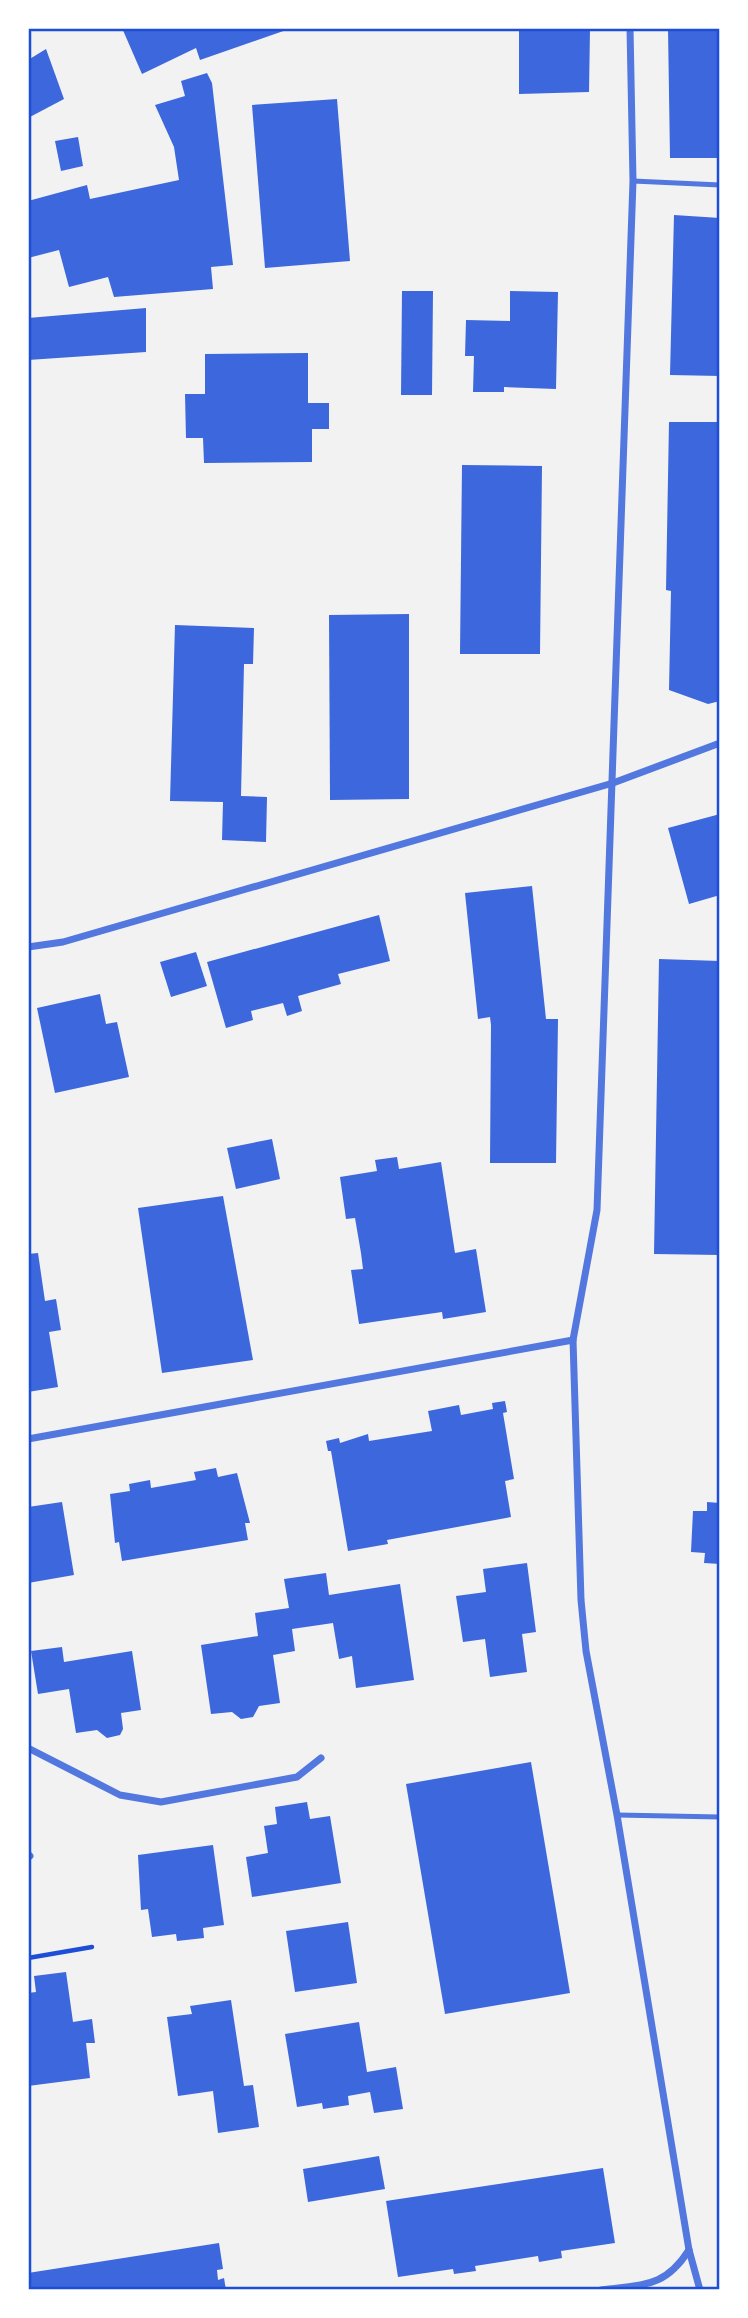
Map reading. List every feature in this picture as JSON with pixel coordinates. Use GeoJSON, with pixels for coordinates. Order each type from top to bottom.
{"type":"FeatureCollection","features":[{"type":"Feature","properties":{"kind":"street"},"geometry":{"type":"LineString","coordinates":[[631,28],[633,181],[597,1210],[573,1340],[581,1600],[586,1650],[617,1815],[689,2250],[700,2290]]}},
{"type":"Feature","properties":{"kind":"street"},"geometry":{"type":"LineString","coordinates":[[28,947],[63,942],[613,783],[720,743]]}},
{"type":"Feature","properties":{"kind":"street"},"geometry":{"type":"LineString","coordinates":[[28,1439],[573,1340]]}},
{"type":"Feature","properties":{"kind":"street"},"geometry":{"type":"LineString","coordinates":[[28,1748],[120,1795],[161,1801],[297,1777],[321,1758]]}},
{"type":"Feature","properties":{"kind":"street"},"geometry":{"type":"LineString","coordinates":[[601,2290],[657,2281],[675,2271],[689,2250]]}},
{"type":"Feature","properties":{"kind":"lane"},"geometry":{"type":"LineString","coordinates":[[633,181],[720,185]]}},
{"type":"Feature","properties":{"kind":"lane"},"geometry":{"type":"LineString","coordinates":[[617,1815],[720,1817]]}},
{"type":"Feature","properties":{"kind":"path"},"geometry":{"type":"LineString","coordinates":[[28,1958],[93,1947]]}},
{"type":"Feature","properties":{"kind":"building"},"geometry":{"type":"Polygon","coordinates":[[[122,28],[292,28],[200,60],[196,48],[142,74],[122,28]]]}},
{"type":"Feature","properties":{"kind":"building"},"geometry":{"type":"Polygon","coordinates":[[[519,28],[590,28],[589,92],[519,94],[519,28]]]}},
{"type":"Feature","properties":{"kind":"building"},"geometry":{"type":"Polygon","coordinates":[[[668,28],[720,28],[720,158],[670,158],[668,28]]]}},
{"type":"Feature","properties":{"kind":"building"},"geometry":{"type":"Polygon","coordinates":[[[46,49],[64,99],[28,118],[28,60],[46,49]]]}},
{"type":"Feature","properties":{"kind":"building"},"geometry":{"type":"Polygon","coordinates":[[[207,73],[212,83],[233,265],[211,267],[213,289],[114,297],[108,277],[69,287],[59,250],[28,258],[28,201],[87,185],[90,199],[179,180],[174,147],[155,105],[185,96],[181,81],[207,73]]]}},
{"type":"Feature","properties":{"kind":"building"},"geometry":{"type":"Polygon","coordinates":[[[337,99],[350,261],[265,268],[252,105],[337,99]]]}},
{"type":"Feature","properties":{"kind":"building"},"geometry":{"type":"Polygon","coordinates":[[[78,137],[83,166],[61,171],[55,141],[78,137]]]}},
{"type":"Feature","properties":{"kind":"building"},"geometry":{"type":"Polygon","coordinates":[[[674,215],[720,218],[720,376],[670,375],[674,215]]]}},
{"type":"Feature","properties":{"kind":"building"},"geometry":{"type":"Polygon","coordinates":[[[402,291],[433,291],[432,395],[401,395],[402,291]]]}},
{"type":"Feature","properties":{"kind":"building"},"geometry":{"type":"Polygon","coordinates":[[[510,291],[558,292],[556,389],[504,387],[504,392],[473,392],[474,356],[465,356],[466,320],[510,321],[510,291]]]}},
{"type":"Feature","properties":{"kind":"building"},"geometry":{"type":"Polygon","coordinates":[[[146,308],[146,352],[28,360],[28,318],[146,308]]]}},
{"type":"Feature","properties":{"kind":"building"},"geometry":{"type":"Polygon","coordinates":[[[308,353],[308,403],[329,403],[329,429],[312,429],[312,462],[204,463],[203,438],[186,438],[185,394],[205,394],[205,354],[308,353]]]}},
{"type":"Feature","properties":{"kind":"building"},"geometry":{"type":"Polygon","coordinates":[[[669,422],[720,422],[720,701],[708,704],[669,690],[671,591],[666,590],[669,422]]]}},
{"type":"Feature","properties":{"kind":"building"},"geometry":{"type":"Polygon","coordinates":[[[462,465],[542,466],[540,654],[460,654],[462,465]]]}},
{"type":"Feature","properties":{"kind":"building"},"geometry":{"type":"Polygon","coordinates":[[[409,614],[409,799],[330,800],[329,615],[409,614]]]}},
{"type":"Feature","properties":{"kind":"building"},"geometry":{"type":"Polygon","coordinates":[[[175,625],[254,628],[253,664],[244,664],[241,796],[267,797],[266,842],[222,840],[223,802],[170,801],[175,625]]]}},
{"type":"Feature","properties":{"kind":"building"},"geometry":{"type":"Polygon","coordinates":[[[720,814],[720,895],[689,904],[668,828],[720,814]]]}},
{"type":"Feature","properties":{"kind":"building"},"geometry":{"type":"Polygon","coordinates":[[[532,886],[546,1019],[558,1019],[556,1163],[490,1163],[491,1025],[490,1017],[478,1019],[465,893],[532,886]]]}},
{"type":"Feature","properties":{"kind":"building"},"geometry":{"type":"Polygon","coordinates":[[[379,915],[390,961],[338,974],[341,984],[298,996],[302,1011],[287,1016],[283,1003],[251,1011],[253,1020],[226,1028],[207,962],[379,915]]]}},
{"type":"Feature","properties":{"kind":"building"},"geometry":{"type":"Polygon","coordinates":[[[196,952],[207,986],[171,997],[160,962],[196,952]]]}},
{"type":"Feature","properties":{"kind":"building"},"geometry":{"type":"Polygon","coordinates":[[[659,959],[720,961],[720,1255],[654,1254],[659,959]]]}},
{"type":"Feature","properties":{"kind":"building"},"geometry":{"type":"Polygon","coordinates":[[[100,994],[106,1024],[117,1022],[129,1077],[55,1093],[37,1008],[100,994]]]}},
{"type":"Feature","properties":{"kind":"building"},"geometry":{"type":"Polygon","coordinates":[[[272,1139],[280,1179],[236,1189],[227,1148],[272,1139]]]}},
{"type":"Feature","properties":{"kind":"building"},"geometry":{"type":"Polygon","coordinates":[[[397,1157],[399,1169],[441,1162],[455,1253],[476,1249],[486,1312],[443,1319],[442,1312],[359,1324],[351,1270],[363,1269],[361,1253],[355,1218],[346,1219],[340,1177],[377,1171],[375,1160],[397,1157]]]}},
{"type":"Feature","properties":{"kind":"building"},"geometry":{"type":"Polygon","coordinates":[[[223,1196],[253,1360],[162,1373],[138,1208],[223,1196]]]}},
{"type":"Feature","properties":{"kind":"building"},"geometry":{"type":"Polygon","coordinates":[[[38,1253],[45,1301],[56,1299],[61,1330],[49,1332],[58,1387],[28,1392],[28,1254],[38,1253]]]}},
{"type":"Feature","properties":{"kind":"building"},"geometry":{"type":"Polygon","coordinates":[[[505,1401],[507,1412],[503,1413],[514,1479],[505,1481],[511,1517],[387,1540],[388,1544],[348,1551],[331,1451],[328,1451],[326,1441],[339,1438],[340,1443],[368,1434],[369,1441],[432,1431],[428,1411],[459,1405],[461,1415],[493,1409],[492,1403],[505,1401]]]}},
{"type":"Feature","properties":{"kind":"building"},"geometry":{"type":"Polygon","coordinates":[[[216,1468],[218,1477],[237,1473],[250,1523],[245,1523],[248,1540],[122,1561],[119,1542],[115,1543],[110,1494],[130,1491],[129,1484],[150,1480],[151,1488],[196,1480],[194,1472],[216,1468]]]}},
{"type":"Feature","properties":{"kind":"building"},"geometry":{"type":"Polygon","coordinates":[[[62,1502],[74,1575],[28,1583],[28,1507],[62,1502]]]}},
{"type":"Feature","properties":{"kind":"building"},"geometry":{"type":"Polygon","coordinates":[[[707,1502],[720,1503],[720,1564],[704,1563],[705,1553],[691,1552],[693,1511],[707,1511],[707,1502]]]}},
{"type":"Feature","properties":{"kind":"building"},"geometry":{"type":"Polygon","coordinates":[[[527,1563],[536,1632],[522,1634],[527,1672],[490,1677],[485,1639],[463,1642],[456,1596],[486,1592],[483,1569],[527,1563]]]}},
{"type":"Feature","properties":{"kind":"building"},"geometry":{"type":"Polygon","coordinates":[[[326,1573],[329,1595],[400,1584],[414,1680],[356,1688],[352,1656],[339,1659],[333,1623],[292,1629],[295,1651],[273,1655],[280,1703],[259,1706],[253,1717],[241,1719],[232,1712],[211,1714],[201,1645],[258,1636],[255,1613],[289,1608],[284,1579],[326,1573]]]}},
{"type":"Feature","properties":{"kind":"building"},"geometry":{"type":"Polygon","coordinates":[[[62,1647],[64,1662],[132,1651],[141,1710],[121,1713],[123,1729],[120,1735],[107,1738],[97,1730],[76,1733],[69,1689],[38,1694],[31,1651],[62,1647]]]}},
{"type":"Feature","properties":{"kind":"building"},"geometry":{"type":"Polygon","coordinates":[[[531,1762],[570,1993],[445,2014],[406,1784],[531,1762]]]}},
{"type":"Feature","properties":{"kind":"building"},"geometry":{"type":"Polygon","coordinates":[[[307,1802],[310,1819],[330,1816],[341,1883],[252,1897],[246,1857],[268,1853],[264,1826],[277,1824],[275,1807],[307,1802]]]}},
{"type":"Feature","properties":{"kind":"building"},"geometry":{"type":"Polygon","coordinates":[[[213,1845],[224,1925],[203,1928],[204,1938],[177,1941],[176,1934],[152,1937],[148,1909],[141,1910],[138,1855],[213,1845]]]}},
{"type":"Feature","properties":{"kind":"building"},"geometry":{"type":"Polygon","coordinates":[[[348,1922],[357,1983],[295,1992],[286,1931],[348,1922]]]}},
{"type":"Feature","properties":{"kind":"building"},"geometry":{"type":"Polygon","coordinates":[[[66,1972],[73,2022],[92,2019],[95,2043],[86,2043],[90,2078],[28,2086],[28,1993],[36,1992],[34,1976],[66,1972]]]}},
{"type":"Feature","properties":{"kind":"building"},"geometry":{"type":"Polygon","coordinates":[[[231,2000],[244,2086],[253,2085],[259,2127],[218,2133],[213,2091],[178,2096],[167,2017],[192,2014],[190,2006],[231,2000]]]}},
{"type":"Feature","properties":{"kind":"building"},"geometry":{"type":"Polygon","coordinates":[[[359,2022],[367,2072],[396,2067],[403,2109],[374,2113],[370,2092],[348,2096],[349,2105],[323,2109],[322,2103],[297,2107],[285,2034],[359,2022]]]}},
{"type":"Feature","properties":{"kind":"building"},"geometry":{"type":"Polygon","coordinates":[[[379,2156],[385,2189],[308,2202],[303,2169],[379,2156]]]}},
{"type":"Feature","properties":{"kind":"building"},"geometry":{"type":"Polygon","coordinates":[[[603,2168],[615,2243],[561,2251],[562,2258],[539,2262],[538,2256],[475,2266],[476,2271],[454,2274],[453,2269],[398,2277],[386,2201],[603,2168]]]}},
{"type":"Feature","properties":{"kind":"building"},"geometry":{"type":"Polygon","coordinates":[[[219,2243],[223,2269],[217,2270],[218,2280],[224,2278],[226,2290],[28,2290],[28,2273],[219,2243]]]}}]}
